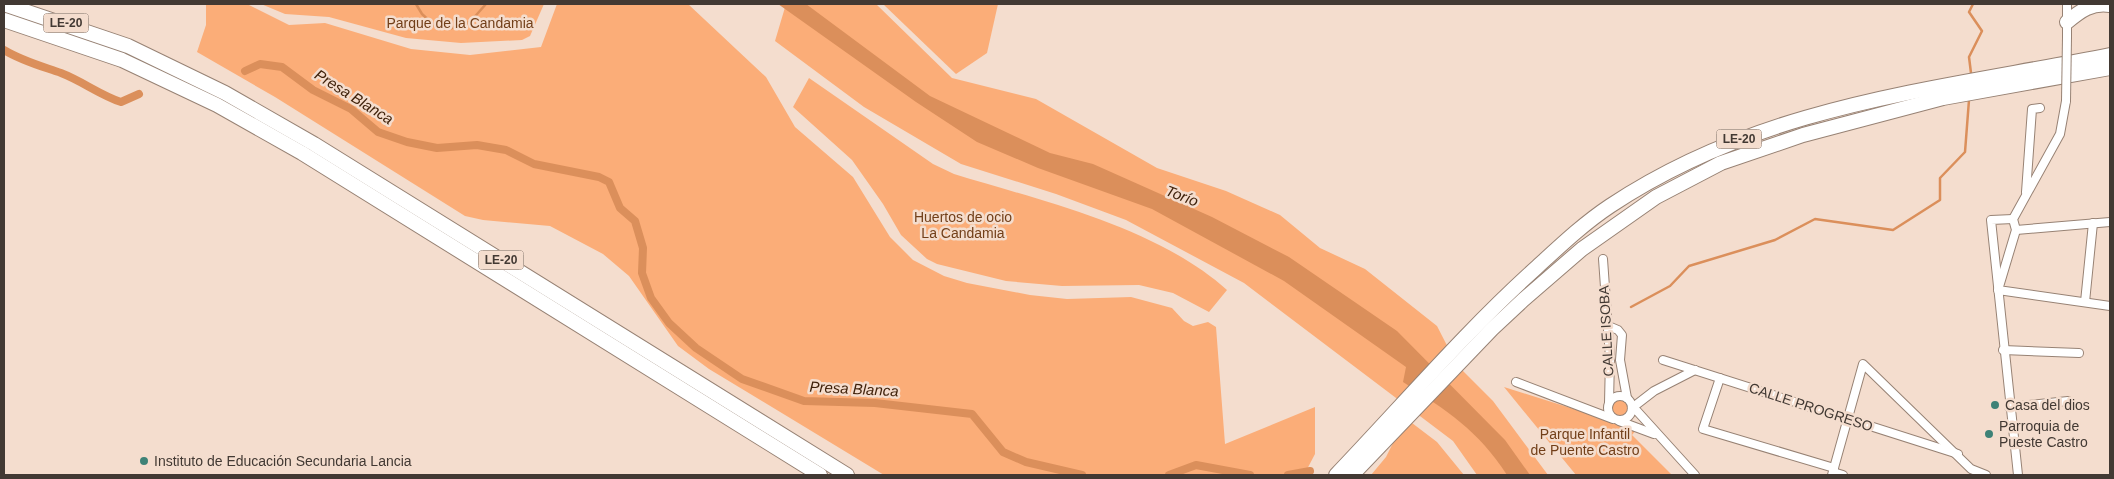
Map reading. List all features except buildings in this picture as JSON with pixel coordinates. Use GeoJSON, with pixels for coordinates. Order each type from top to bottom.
{"type":"FeatureCollection","features":[{"type":"Feature","properties":{"kind":"highway","name":"LE-20"},"geometry":{"type":"LineString","coordinates":[[4,4],[128,46],[225,92],[314,144],[847,475]]}},
{"type":"Feature","properties":{"kind":"highway"},"geometry":{"type":"LineString","coordinates":[[2067,22],[2080,11],[2094,5],[2110,6]]}},
{"type":"Feature","properties":{"kind":"highway","name":"LE-20"},"geometry":{"type":"LineString","coordinates":[[4,20],[122,60],[217,105],[302,153],[820,475]]}},
{"type":"Feature","properties":{"kind":"highway","name":"LE-20"},"geometry":{"type":"LineString","coordinates":[[1336,475],[1392,426],[1574,234],[1609,207],[1645,185],[1747,135],[1853,104],[2110,55]]}},
{"type":"Feature","properties":{"kind":"highway","name":"LE-20"},"geometry":{"type":"LineString","coordinates":[[1488,323],[1582,249],[1656,198],[1721,163],[1803,134],[1897,109],[1943,98],[2110,68]]}},
{"type":"Feature","properties":{"kind":"highway","name":"LE-20"},"geometry":{"type":"LineString","coordinates":[[1352,475],[1369,458],[1392,426]]}},
{"type":"Feature","properties":{"kind":"street"},"geometry":{"type":"LineString","coordinates":[[1998,290],[2016,230],[2013,219],[2060,134],[2066,101],[2067,4]]}},
{"type":"Feature","properties":{"kind":"street"},"geometry":{"type":"LineString","coordinates":[[2026,197],[2032,109],[2040,108]]}},
{"type":"Feature","properties":{"kind":"street"},"geometry":{"type":"LineString","coordinates":[[2013,219],[1991,220],[2009,407],[2018,475]]}},
{"type":"Feature","properties":{"kind":"street"},"geometry":{"type":"LineString","coordinates":[[2016,230],[2110,222]]}},
{"type":"Feature","properties":{"kind":"street"},"geometry":{"type":"LineString","coordinates":[[2085,302],[2093,223]]}},
{"type":"Feature","properties":{"kind":"street","name":"CALLE ISOBA"},"geometry":{"type":"LineString","coordinates":[[1602,258],[1610,358],[1608,405]]}},
{"type":"Feature","properties":{"kind":"street"},"geometry":{"type":"LineString","coordinates":[[1998,290],[2110,306]]}},
{"type":"Feature","properties":{"kind":"street"},"geometry":{"type":"LineString","coordinates":[[1606,326],[1621,333],[1621,373],[1627,398],[1632,408],[1637,411],[1695,475]]}},
{"type":"Feature","properties":{"kind":"street"},"geometry":{"type":"LineString","coordinates":[[2004,350],[2079,353]]}},
{"type":"Feature","properties":{"kind":"street","name":"CALLE PROGRESO"},"geometry":{"type":"LineString","coordinates":[[1663,360],[1958,454]]}},
{"type":"Feature","properties":{"kind":"street"},"geometry":{"type":"LineString","coordinates":[[1833,472],[1863,364],[1958,454],[1970,472],[1986,475]]}},
{"type":"Feature","properties":{"kind":"street"},"geometry":{"type":"LineString","coordinates":[[1608,405],[1610,415],[1616,420],[1626,419],[1632,408],[1654,391],[1695,370]]}},
{"type":"Feature","properties":{"kind":"street"},"geometry":{"type":"LineString","coordinates":[[1720,378],[1703,428],[1843,475]]}},
{"type":"Feature","properties":{"kind":"street"},"geometry":{"type":"LineString","coordinates":[[1516,382],[1659,436]]}},
{"type":"Feature","properties":{"kind":"street"},"geometry":{"type":"LineString","coordinates":[[1591,411],[1608,405],[1618,396],[1627,398]]}},
{"type":"Feature","properties":{"kind":"street"},"geometry":{"type":"LineString","coordinates":[[2009,407],[2068,401]]}},
{"type":"Feature","properties":{"kind":"street"},"geometry":{"type":"LineString","coordinates":[[1358,475],[1369,458]]}},
{"type":"Feature","properties":{"kind":"green space"},"geometry":{"type":"Polygon","coordinates":[[[206,4],[247,4],[289,25],[325,23],[411,49],[470,55],[541,47],[557,4],[688,4],[766,77],[795,127],[853,177],[890,237],[913,260],[944,276],[967,283],[1030,295],[1067,299],[1131,297],[1172,308],[1184,321],[1193,326],[1208,322],[1216,327],[1225,444],[1315,407],[1315,454],[1304,475],[884,475],[709,369],[678,346],[629,276],[603,254],[550,226],[483,220],[465,216],[275,97],[197,52],[206,25],[206,4]]]}},
{"type":"Feature","properties":{"kind":"green space","name":"Parque de la Candamia"},"geometry":{"type":"Polygon","coordinates":[[[261,4],[544,4],[530,36],[522,40],[461,43],[406,38],[329,17],[285,14],[261,4]]]}},
{"type":"Feature","properties":{"kind":"green space"},"geometry":{"type":"Polygon","coordinates":[[[786,4],[876,4],[952,78],[1036,99],[1157,168],[1226,191],[1280,215],[1320,248],[1365,269],[1437,326],[1457,365],[1493,401],[1548,475],[1477,475],[1453,441],[1244,283],[1126,220],[1056,194],[961,164],[864,107],[775,41],[786,4]]]}},
{"type":"Feature","properties":{"kind":"green space"},"geometry":{"type":"Polygon","coordinates":[[[883,4],[998,4],[987,53],[956,74],[883,4]]]}},
{"type":"Feature","properties":{"kind":"green space","name":"Huertos de ocio La Candamia"},"geometry":{"type":"Polygon","coordinates":[[[809,78],[933,164],[954,174],[1061,206],[1133,233],[1167,249],[1199,268],[1227,290],[1209,312],[1173,293],[1139,285],[1062,286],[1006,281],[937,264],[927,259],[901,235],[883,204],[852,160],[793,107],[809,78]]]}},
{"type":"Feature","properties":{"kind":"green space","name":"Parque Infantil de Puente Castro"},"geometry":{"type":"Polygon","coordinates":[[[1504,387],[1637,429],[1632,435],[1672,475],[1576,475],[1504,387]]]}},
{"type":"Feature","properties":{"kind":"green space"},"geometry":{"type":"Polygon","coordinates":[[[1620,399],[1626,402],[1629,408],[1626,414],[1620,417],[1614,414],[1611,408],[1614,402],[1620,399]]]}},
{"type":"Feature","properties":{"kind":"green space"},"geometry":{"type":"Polygon","coordinates":[[[1412,423],[1437,442],[1464,475],[1371,475],[1386,457],[1394,441],[1412,423]]]}},
{"type":"Feature","properties":{"kind":"shaded area"},"geometry":{"type":"Polygon","coordinates":[[[778,4],[806,4],[930,96],[1050,153],[1093,164],[1212,217],[1289,257],[1397,331],[1505,440],[1530,475],[1507,475],[1485,446],[1461,422],[1403,382],[1406,367],[1284,281],[1152,209],[1038,168],[977,142],[916,102],[778,4]]]}},
{"type":"Feature","properties":{"kind":"waterway"},"geometry":{"type":"LineString","coordinates":[[416,4],[422,14],[436,27],[449,29],[470,22],[486,4]]}},
{"type":"Feature","properties":{"kind":"waterway"},"geometry":{"type":"LineString","coordinates":[[1971,73],[1969,57],[1982,31],[1969,12],[1973,4]]}},
{"type":"Feature","properties":{"kind":"waterway","name":"Presa Blanca"},"geometry":{"type":"LineString","coordinates":[[4,50],[69,76],[121,102],[139,94]]}},
{"type":"Feature","properties":{"kind":"waterway","name":"Presa Blanca"},"geometry":{"type":"LineString","coordinates":[[245,71],[260,64],[282,67],[313,90],[351,109],[378,132],[407,142],[437,148],[477,145],[506,150],[534,164],[599,177],[609,182],[620,208],[635,221],[643,248],[642,273],[651,298],[669,323],[696,348],[742,379],[804,401],[875,403],[972,414],[1003,452],[1026,462],[1082,475]]}},
{"type":"Feature","properties":{"kind":"waterway"},"geometry":{"type":"LineString","coordinates":[[1631,307],[1670,286],[1689,266],[1775,240],[1815,219],[1893,230],[1940,200],[1940,178],[1965,152],[1969,100]]}},
{"type":"Feature","properties":{"kind":"waterway","name":"Presa Blanca"},"geometry":{"type":"LineString","coordinates":[[1169,475],[1196,465],[1250,475]]}},
{"type":"Feature","properties":{"kind":"waterway","name":"Presa Blanca"},"geometry":{"type":"LineString","coordinates":[[1288,475],[1310,471]]}},
{"type":"Feature","properties":{"kind":"place","name":"Casa del dios"},"geometry":{"type":"Point","coordinates":[1995,405]}},
{"type":"Feature","properties":{"kind":"place","name":"Parroquia de Pueste Castro"},"geometry":{"type":"Point","coordinates":[1989,434]}},
{"type":"Feature","properties":{"kind":"place","name":"Instituto de Educación Secundaria Lancia"},"geometry":{"type":"Point","coordinates":[144,461]}},
{"type":"Feature","properties":{"kind":"water label","name":"Torío"},"geometry":{"type":"Point","coordinates":[1182,196]}}]}
